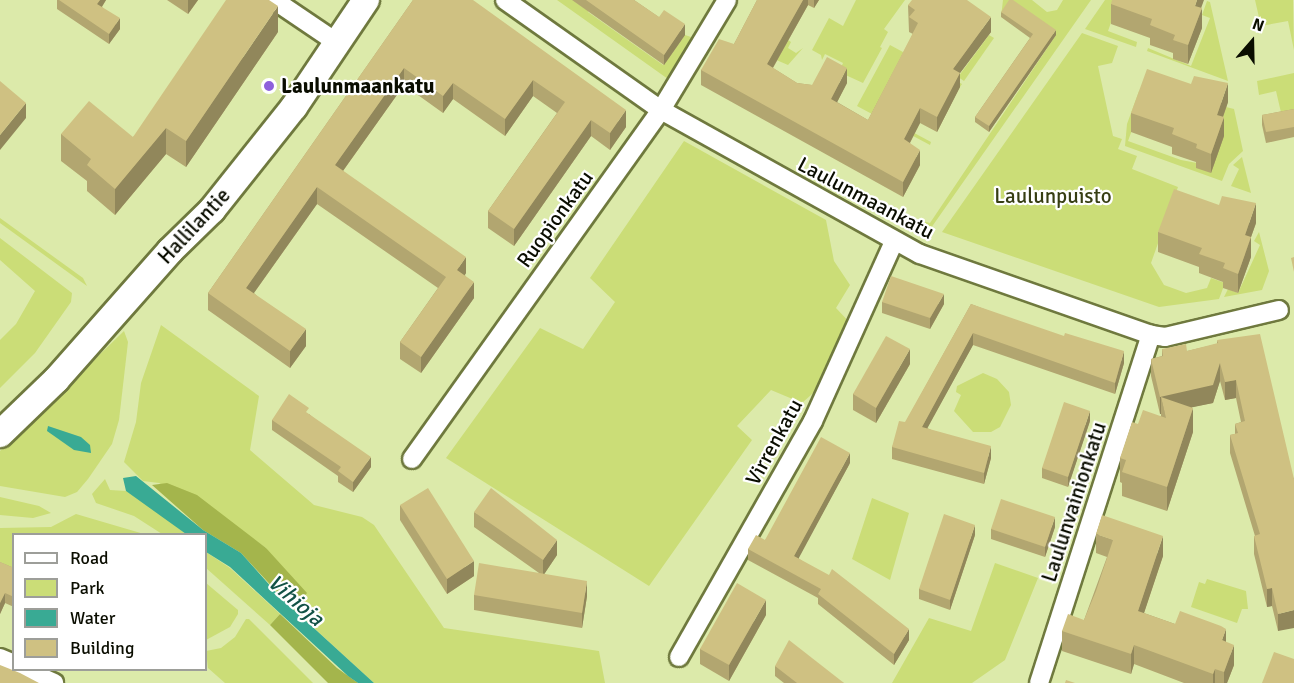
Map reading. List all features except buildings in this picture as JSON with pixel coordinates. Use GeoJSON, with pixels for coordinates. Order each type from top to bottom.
{"type":"FeatureCollection","features":[{"type":"Feature","properties":{"kind":"main road","name":"Hallilantie"},"geometry":{"type":"LineString","coordinates":[[0,434],[56,380],[170,251],[212,210],[339,44],[366,0]]}},
{"type":"Feature","properties":{"kind":"street"},"geometry":{"type":"LineString","coordinates":[[274,0],[339,44]]}},
{"type":"Feature","properties":{"kind":"street","name":"Laulunmaankatu"},"geometry":{"type":"LineString","coordinates":[[505,0],[661,110],[894,242],[1151,335],[1165,337],[1279,310]]}},
{"type":"Feature","properties":{"kind":"street","name":"Ruopionkatu"},"geometry":{"type":"LineString","coordinates":[[412,459],[661,110],[727,0]]}},
{"type":"Feature","properties":{"kind":"street","name":"Virrenkatu"},"geometry":{"type":"LineString","coordinates":[[679,657],[813,421],[894,242]]}},
{"type":"Feature","properties":{"kind":"street","name":"Laulunvainionkatu"},"geometry":{"type":"LineString","coordinates":[[1039,683],[1151,335]]}},
{"type":"Feature","properties":{"kind":"street"},"geometry":{"type":"LineString","coordinates":[[29,671],[54,683]]}},
{"type":"Feature","properties":{"kind":"green space"},"geometry":{"type":"Polygon","coordinates":[[[557,0],[596,0],[588,12],[663,65],[685,35],[697,39],[672,79],[668,79],[557,0]]]}},
{"type":"Feature","properties":{"kind":"green space"},"geometry":{"type":"Polygon","coordinates":[[[856,0],[905,0],[884,29],[888,32],[880,47],[882,48],[863,83],[839,72],[843,63],[825,54],[822,60],[821,55],[812,50],[829,18],[843,26],[856,0]]]}},
{"type":"Feature","properties":{"kind":"green space"},"geometry":{"type":"Polygon","coordinates":[[[1003,0],[1032,0],[1047,12],[1057,10],[1063,0],[1091,0],[931,228],[923,221],[930,223],[1056,35],[1010,4],[1001,17],[1003,0]]]}},
{"type":"Feature","properties":{"kind":"green space"},"geometry":{"type":"Polygon","coordinates":[[[1105,0],[1119,0],[1108,31],[1137,42],[1136,47],[1085,29],[1105,0]]]}},
{"type":"Feature","properties":{"kind":"green space"},"geometry":{"type":"Polygon","coordinates":[[[1255,0],[1293,0],[1294,50],[1288,21],[1261,26],[1255,0]]]}},
{"type":"Feature","properties":{"kind":"green space"},"geometry":{"type":"Polygon","coordinates":[[[1207,1],[1210,2],[1228,81],[1147,51],[1148,48],[1191,66],[1210,18],[1202,15],[1207,1]]]}},
{"type":"Feature","properties":{"kind":"green space","name":"Laulunpuisto"},"geometry":{"type":"Polygon","coordinates":[[[1082,33],[1118,46],[1112,63],[1098,66],[1113,136],[1122,139],[1118,149],[1137,156],[1132,169],[1178,187],[1151,263],[1164,285],[1186,293],[1207,288],[1211,278],[1225,283],[1219,299],[1159,307],[942,232],[1082,33]]]}},
{"type":"Feature","properties":{"kind":"green space"},"geometry":{"type":"Polygon","coordinates":[[[989,35],[994,38],[964,81],[958,77],[989,35]]]}},
{"type":"Feature","properties":{"kind":"green space"},"geometry":{"type":"Polygon","coordinates":[[[788,40],[791,42],[788,48],[796,53],[803,48],[788,65],[774,59],[788,40]]]}},
{"type":"Feature","properties":{"kind":"green space"},"geometry":{"type":"Polygon","coordinates":[[[890,45],[962,84],[960,87],[908,60],[879,114],[931,142],[930,145],[857,106],[890,45]]]}},
{"type":"Feature","properties":{"kind":"green space"},"geometry":{"type":"Polygon","coordinates":[[[1294,73],[1294,119],[1283,121],[1276,91],[1259,95],[1257,81],[1294,73]]]}},
{"type":"Feature","properties":{"kind":"green space"},"geometry":{"type":"Polygon","coordinates":[[[1147,89],[1128,141],[1181,160],[1197,163],[1217,134],[1226,107],[1234,109],[1243,151],[1229,164],[1222,181],[1125,146],[1127,124],[1139,91],[1147,89]]]}},
{"type":"Feature","properties":{"kind":"green space"},"geometry":{"type":"Polygon","coordinates":[[[684,141],[826,220],[834,261],[850,285],[836,308],[852,325],[821,386],[802,403],[771,390],[737,426],[752,440],[649,586],[446,458],[540,328],[583,349],[615,302],[590,278],[684,141]]]}},
{"type":"Feature","properties":{"kind":"green space"},"geometry":{"type":"Polygon","coordinates":[[[1242,157],[1251,193],[1231,186],[1239,169],[1233,165],[1242,157]]]}},
{"type":"Feature","properties":{"kind":"green space"},"geometry":{"type":"Polygon","coordinates":[[[0,218],[83,278],[87,286],[0,223],[0,218]]]}},
{"type":"Feature","properties":{"kind":"green space"},"geometry":{"type":"Polygon","coordinates":[[[1259,232],[1269,271],[1262,290],[1224,297],[1228,289],[1238,293],[1260,245],[1254,241],[1259,232]]]}},
{"type":"Feature","properties":{"kind":"green space"},"geometry":{"type":"Polygon","coordinates":[[[0,238],[72,293],[71,302],[35,353],[0,388],[0,340],[16,324],[35,291],[0,260],[0,238]]]}},
{"type":"Feature","properties":{"kind":"green space"},"geometry":{"type":"Polygon","coordinates":[[[161,325],[259,396],[250,450],[314,505],[362,517],[374,525],[444,628],[599,651],[605,683],[374,683],[289,605],[293,606],[266,548],[234,525],[159,483],[143,481],[124,462],[136,422],[141,383],[161,325]]]}},
{"type":"Feature","properties":{"kind":"green space"},"geometry":{"type":"Polygon","coordinates":[[[124,331],[128,342],[119,420],[112,444],[88,479],[77,492],[65,497],[0,486],[0,451],[124,331]]]}},
{"type":"Feature","properties":{"kind":"green space"},"geometry":{"type":"Polygon","coordinates":[[[983,373],[997,379],[1009,392],[1011,405],[1000,427],[991,432],[973,432],[954,411],[961,395],[956,392],[957,386],[983,373]]]}},
{"type":"Feature","properties":{"kind":"green space"},"geometry":{"type":"Polygon","coordinates":[[[105,479],[110,490],[126,491],[142,500],[185,533],[160,533],[134,516],[96,503],[92,494],[105,479]]]}},
{"type":"Feature","properties":{"kind":"green space"},"geometry":{"type":"Polygon","coordinates":[[[167,483],[197,495],[266,548],[307,593],[299,603],[289,605],[241,553],[203,530],[152,485],[167,483]]]}},
{"type":"Feature","properties":{"kind":"green space"},"geometry":{"type":"Polygon","coordinates":[[[0,497],[39,506],[51,513],[33,518],[0,515],[0,497]]]}},
{"type":"Feature","properties":{"kind":"green space"},"geometry":{"type":"Polygon","coordinates":[[[872,498],[909,513],[890,580],[852,559],[872,498]]]}},
{"type":"Feature","properties":{"kind":"green space"},"geometry":{"type":"Polygon","coordinates":[[[76,514],[141,533],[12,533],[12,568],[0,562],[0,528],[51,527],[76,514]]]}},
{"type":"Feature","properties":{"kind":"green space"},"geometry":{"type":"Polygon","coordinates":[[[207,553],[230,568],[280,614],[270,625],[207,569],[207,553]]]}},
{"type":"Feature","properties":{"kind":"green space"},"geometry":{"type":"Polygon","coordinates":[[[995,563],[1038,578],[1005,660],[972,683],[892,683],[929,618],[971,631],[995,563]]]}},
{"type":"Feature","properties":{"kind":"green space"},"geometry":{"type":"Polygon","coordinates":[[[1207,579],[1246,591],[1248,609],[1242,609],[1237,623],[1191,607],[1199,582],[1205,584],[1207,579]]]}},
{"type":"Feature","properties":{"kind":"green space"},"geometry":{"type":"Polygon","coordinates":[[[207,584],[238,610],[230,627],[207,639],[207,584]]]}},
{"type":"Feature","properties":{"kind":"green space"},"geometry":{"type":"Polygon","coordinates":[[[280,614],[337,668],[358,683],[328,683],[270,625],[280,614]]]}},
{"type":"Feature","properties":{"kind":"green space"},"geometry":{"type":"Polygon","coordinates":[[[246,619],[249,619],[313,683],[225,683],[208,668],[207,651],[221,648],[235,637],[246,619]]]}},
{"type":"Feature","properties":{"kind":"water"},"geometry":{"type":"Polygon","coordinates":[[[48,426],[81,437],[90,445],[91,453],[74,450],[47,431],[48,426]]]}},
{"type":"Feature","properties":{"kind":"water"},"geometry":{"type":"Polygon","coordinates":[[[136,476],[203,530],[241,553],[282,599],[374,683],[358,683],[348,676],[230,567],[207,553],[207,533],[185,533],[126,491],[123,478],[136,476]]]}},
{"type":"Feature","properties":{"kind":"place","name":"Laulunmaankatu"},"geometry":{"type":"Point","coordinates":[269,86]}},
{"type":"Feature","properties":{"kind":"water label","name":"Vihioja"},"geometry":{"type":"Point","coordinates":[296,600]}}]}
